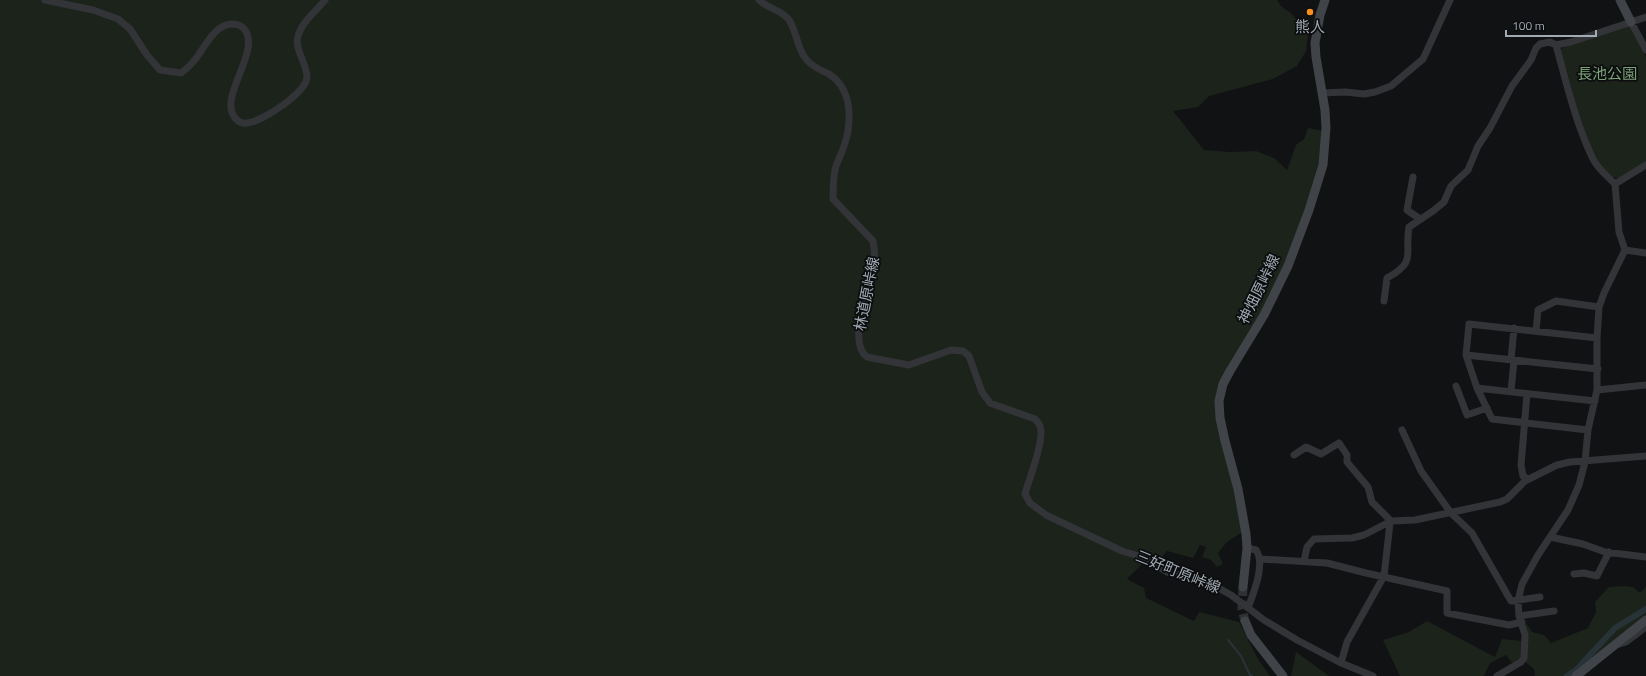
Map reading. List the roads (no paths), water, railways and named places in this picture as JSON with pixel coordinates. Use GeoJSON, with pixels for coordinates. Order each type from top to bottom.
{"type":"FeatureCollection","features":[{"type":"Feature","properties":{"kind":"street"},"geometry":{"type":"LineString","coordinates":[[45,0],[106,13],[118,19],[130,29],[147,55],[160,70],[172,73],[181,73],[193,63],[210,38],[222,27],[228,24],[236,24],[243,28],[248,35],[249,43],[247,55],[233,90],[231,107],[233,115],[237,120],[247,124],[257,121],[270,114],[304,86],[307,77],[297,37],[306,22],[325,0]]}},
{"type":"Feature","properties":{"kind":"street","name":"林道原峠線"},"geometry":{"type":"LineString","coordinates":[[759,0],[766,6],[781,12],[789,19],[795,31],[804,58],[811,65],[831,76],[840,84],[845,92],[849,105],[848,131],[845,144],[836,167],[833,186],[833,199],[873,241],[875,250],[873,271],[860,323],[858,340],[861,353],[867,357],[909,365],[951,350],[963,351],[969,356],[982,392],[990,403],[1035,419],[1040,424],[1042,434],[1025,494]]}},
{"type":"Feature","properties":{"kind":"street","name":"神畑原峠線"},"geometry":{"type":"LineString","coordinates":[[1243,586],[1247,548],[1243,514],[1220,418],[1220,401],[1223,384],[1279,287],[1309,210],[1323,165],[1326,128],[1323,93],[1316,57],[1315,43],[1319,20],[1325,0]]}},
{"type":"Feature","properties":{"kind":"street"},"geometry":{"type":"LineString","coordinates":[[1323,93],[1345,92],[1364,94],[1375,92],[1391,86],[1423,59],[1450,0]]}},
{"type":"Feature","properties":{"kind":"street"},"geometry":{"type":"LineString","coordinates":[[1620,0],[1646,50]]}},
{"type":"Feature","properties":{"kind":"street"},"geometry":{"type":"LineString","coordinates":[[1384,301],[1387,278],[1407,263],[1409,255],[1407,234],[1408,227],[1444,202],[1451,186],[1468,170],[1478,146],[1490,128],[1512,86],[1531,60],[1536,48],[1540,44],[1550,42],[1556,45],[1571,42],[1646,17]]}},
{"type":"Feature","properties":{"kind":"street"},"geometry":{"type":"LineString","coordinates":[[1497,676],[1521,662],[1524,658],[1526,635],[1520,619],[1518,601],[1522,584],[1538,555],[1576,494],[1585,462],[1588,430],[1597,390],[1597,338],[1599,307],[1604,293],[1625,250],[1619,232],[1615,184],[1602,172],[1593,159],[1573,106],[1556,45]]}},
{"type":"Feature","properties":{"kind":"street"},"geometry":{"type":"LineString","coordinates":[[1615,184],[1646,165]]}},
{"type":"Feature","properties":{"kind":"street"},"geometry":{"type":"LineString","coordinates":[[1413,177],[1407,210],[1420,219]]}},
{"type":"Feature","properties":{"kind":"street"},"geometry":{"type":"LineString","coordinates":[[1625,250],[1646,253]]}},
{"type":"Feature","properties":{"kind":"street"},"geometry":{"type":"LineString","coordinates":[[1536,331],[1538,310],[1556,301],[1599,307]]}},
{"type":"Feature","properties":{"kind":"street"},"geometry":{"type":"LineString","coordinates":[[1588,430],[1524,424],[1492,419],[1477,388],[1466,355],[1469,324],[1597,338]]}},
{"type":"Feature","properties":{"kind":"street"},"geometry":{"type":"LineString","coordinates":[[1511,391],[1514,328]]}},
{"type":"Feature","properties":{"kind":"street"},"geometry":{"type":"LineString","coordinates":[[1466,355],[1598,369]]}},
{"type":"Feature","properties":{"kind":"street"},"geometry":{"type":"LineString","coordinates":[[1597,390],[1646,385]]}},
{"type":"Feature","properties":{"kind":"street"},"geometry":{"type":"LineString","coordinates":[[1456,386],[1467,415],[1486,408]]}},
{"type":"Feature","properties":{"kind":"street"},"geometry":{"type":"LineString","coordinates":[[1477,388],[1595,401]]}},
{"type":"Feature","properties":{"kind":"street"},"geometry":{"type":"LineString","coordinates":[[1527,394],[1521,472],[1523,476],[1528,479]]}},
{"type":"Feature","properties":{"kind":"street"},"geometry":{"type":"LineString","coordinates":[[1402,430],[1421,472],[1452,513],[1472,533],[1511,601],[1540,596]]}},
{"type":"Feature","properties":{"kind":"street"},"geometry":{"type":"LineString","coordinates":[[1294,455],[1306,447],[1321,454],[1339,443],[1347,456],[1347,462],[1368,487],[1372,502],[1390,522],[1384,576],[1346,642],[1342,663]]}},
{"type":"Feature","properties":{"kind":"street"},"geometry":{"type":"LineString","coordinates":[[1304,561],[1307,548],[1314,539],[1352,538],[1364,535],[1390,522],[1415,520],[1500,502],[1507,499],[1528,479],[1557,465],[1570,462],[1646,456]]}},
{"type":"Feature","properties":{"kind":"street","name":"三好町原峠線"},"geometry":{"type":"LineString","coordinates":[[1025,494],[1030,503],[1046,515],[1122,551],[1142,557],[1167,572],[1206,581],[1231,595],[1264,620],[1296,640],[1342,663],[1373,676]]}},
{"type":"Feature","properties":{"kind":"street"},"geometry":{"type":"LineString","coordinates":[[1550,537],[1584,544],[1609,552],[1646,557]]}},
{"type":"Feature","properties":{"kind":"street"},"geometry":{"type":"LineString","coordinates":[[1247,548],[1256,550],[1260,559],[1254,589],[1248,608]]}},
{"type":"Feature","properties":{"kind":"street"},"geometry":{"type":"LineString","coordinates":[[1574,574],[1584,572],[1597,576],[1609,552]]}},
{"type":"Feature","properties":{"kind":"street"},"geometry":{"type":"LineString","coordinates":[[1260,559],[1327,563],[1366,574],[1384,576],[1447,591],[1447,613],[1509,625],[1520,619],[1554,611]]}},
{"type":"Feature","properties":{"kind":"street"},"geometry":{"type":"LineString","coordinates":[[1576,676],[1646,620]]}},
{"type":"Feature","properties":{"kind":"street"},"geometry":{"type":"LineString","coordinates":[[1245,621],[1251,635],[1283,676]]}},
{"type":"Feature","properties":{"kind":"street"},"geometry":{"type":"LineString","coordinates":[[1614,645],[1623,644],[1646,627]]}},
{"type":"Feature","properties":{"kind":"waterway"},"geometry":{"type":"LineString","coordinates":[[1567,676],[1576,670],[1615,628],[1646,609]]}},
{"type":"Feature","properties":{"kind":"waterway"},"geometry":{"type":"LineString","coordinates":[[1228,640],[1241,656],[1250,675],[1252,676]]}},
{"type":"Feature","properties":{"kind":"tunnel"},"geometry":{"type":"LineString","coordinates":[[1243,587],[1242,609],[1245,621]]}},
{"type":"Feature","properties":{"kind":"place","name":"熊人"},"geometry":{"type":"Point","coordinates":[1310,12]}},
{"type":"Feature","properties":{"kind":"park label","name":"長池公園"},"geometry":{"type":"Point","coordinates":[1607,74]}}]}
